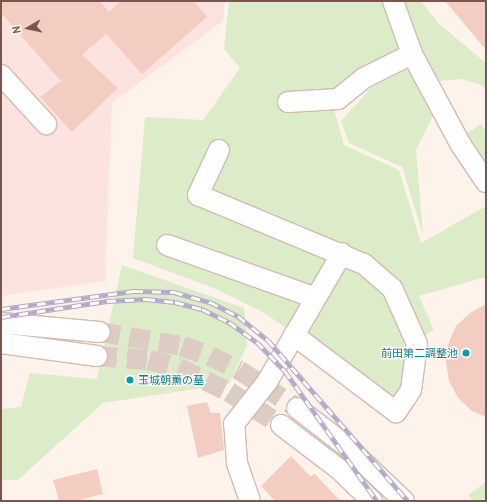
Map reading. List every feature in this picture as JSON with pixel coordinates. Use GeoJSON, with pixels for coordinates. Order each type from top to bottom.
{"type":"FeatureCollection","features":[{"type":"Feature","properties":{"kind":"street"},"geometry":{"type":"LineString","coordinates":[[393,1],[412,54],[461,145],[486,182]]}},
{"type":"Feature","properties":{"kind":"street"},"geometry":{"type":"LineString","coordinates":[[288,102],[338,99],[364,78],[412,54]]}},
{"type":"Feature","properties":{"kind":"street"},"geometry":{"type":"LineString","coordinates":[[1,75],[46,124]]}},
{"type":"Feature","properties":{"kind":"street"},"geometry":{"type":"LineString","coordinates":[[219,150],[198,195],[364,264],[392,288],[417,344],[411,390],[396,412],[294,336]]}},
{"type":"Feature","properties":{"kind":"street"},"geometry":{"type":"LineString","coordinates":[[167,246],[316,298]]}},
{"type":"Feature","properties":{"kind":"street"},"geometry":{"type":"LineString","coordinates":[[250,501],[237,463],[234,424],[267,382],[342,254]]}},
{"type":"Feature","properties":{"kind":"street"},"geometry":{"type":"LineString","coordinates":[[1,323],[100,332]]}},
{"type":"Feature","properties":{"kind":"street"},"geometry":{"type":"LineString","coordinates":[[1,343],[97,356]]}},
{"type":"Feature","properties":{"kind":"street"},"geometry":{"type":"LineString","coordinates":[[297,408],[345,445],[404,501]]}},
{"type":"Feature","properties":{"kind":"street"},"geometry":{"type":"LineString","coordinates":[[281,425],[340,470],[372,501]]}},
{"type":"Feature","properties":{"kind":"shaded area"},"geometry":{"type":"Polygon","coordinates":[[[1,1],[225,1],[223,21],[112,103],[105,281],[1,296],[1,1]]]}},
{"type":"Feature","properties":{"kind":"green space"},"geometry":{"type":"Polygon","coordinates":[[[229,1],[386,1],[402,50],[329,91],[344,145],[399,170],[421,243],[486,206],[486,277],[419,296],[434,330],[406,345],[403,395],[392,402],[263,312],[216,289],[133,258],[145,117],[203,120],[240,68],[224,49],[229,1]]]}},
{"type":"Feature","properties":{"kind":"green space"},"geometry":{"type":"Polygon","coordinates":[[[402,1],[421,1],[438,23],[486,63],[486,89],[479,84],[461,79],[440,81],[421,48],[402,1]]]}},
{"type":"Feature","properties":{"kind":"green space"},"geometry":{"type":"Polygon","coordinates":[[[412,67],[434,114],[416,150],[423,234],[402,167],[349,143],[341,121],[371,88],[412,67]]]}},
{"type":"Feature","properties":{"kind":"green space"},"geometry":{"type":"Polygon","coordinates":[[[481,124],[486,131],[486,171],[462,137],[481,124]]]}},
{"type":"Feature","properties":{"kind":"green space"},"geometry":{"type":"Polygon","coordinates":[[[122,265],[244,308],[247,345],[229,384],[103,403],[18,480],[1,480],[1,409],[21,407],[30,373],[97,379],[122,265]]]}},
{"type":"Feature","properties":{"kind":"green space"},"geometry":{"type":"Polygon","coordinates":[[[486,482],[486,501],[474,501],[468,495],[486,482]]]}},
{"type":"Feature","properties":{"kind":"building"},"geometry":{"type":"Polygon","coordinates":[[[1,1],[100,1],[109,12],[121,1],[194,1],[207,17],[142,74],[106,34],[82,55],[118,88],[72,132],[40,97],[61,81],[1,13],[1,1]]]}},
{"type":"Feature","properties":{"kind":"building"},"geometry":{"type":"Polygon","coordinates":[[[445,1],[486,1],[486,50],[445,1]]]}},
{"type":"Feature","properties":{"kind":"building","name":"前田第二調整池"},"geometry":{"type":"Polygon","coordinates":[[[486,304],[486,417],[472,411],[458,398],[449,381],[446,362],[448,344],[456,326],[470,313],[486,304]]]}},
{"type":"Feature","properties":{"kind":"building"},"geometry":{"type":"Polygon","coordinates":[[[207,402],[211,413],[220,413],[224,450],[198,458],[187,406],[207,402]]]}},
{"type":"Feature","properties":{"kind":"building"},"geometry":{"type":"Polygon","coordinates":[[[291,456],[310,476],[315,474],[340,501],[275,501],[261,486],[291,456]]]}},
{"type":"Feature","properties":{"kind":"building"},"geometry":{"type":"Polygon","coordinates":[[[97,469],[103,494],[75,501],[59,501],[53,480],[97,469]]]}},
{"type":"Feature","properties":{"kind":"tunnel"},"geometry":{"type":"LineString","coordinates":[[100,332],[182,346],[210,356],[239,370],[297,408]]}},
{"type":"Feature","properties":{"kind":"tunnel"},"geometry":{"type":"LineString","coordinates":[[97,356],[149,360],[179,368],[229,392],[281,425]]}},
{"type":"Feature","properties":{"kind":"railway"},"geometry":{"type":"LineString","coordinates":[[1,309],[134,291],[174,292],[210,302],[238,316],[268,340],[408,501]]}},
{"type":"Feature","properties":{"kind":"railway"},"geometry":{"type":"LineString","coordinates":[[1,317],[107,301],[146,299],[175,302],[202,309],[229,322],[257,342],[285,371],[377,501]]}},
{"type":"Feature","properties":{"kind":"place","name":"前田第二調整池"},"geometry":{"type":"Point","coordinates":[466,353]}},
{"type":"Feature","properties":{"kind":"place","name":"玉城朝薫の墓"},"geometry":{"type":"Point","coordinates":[130,380]}}]}
